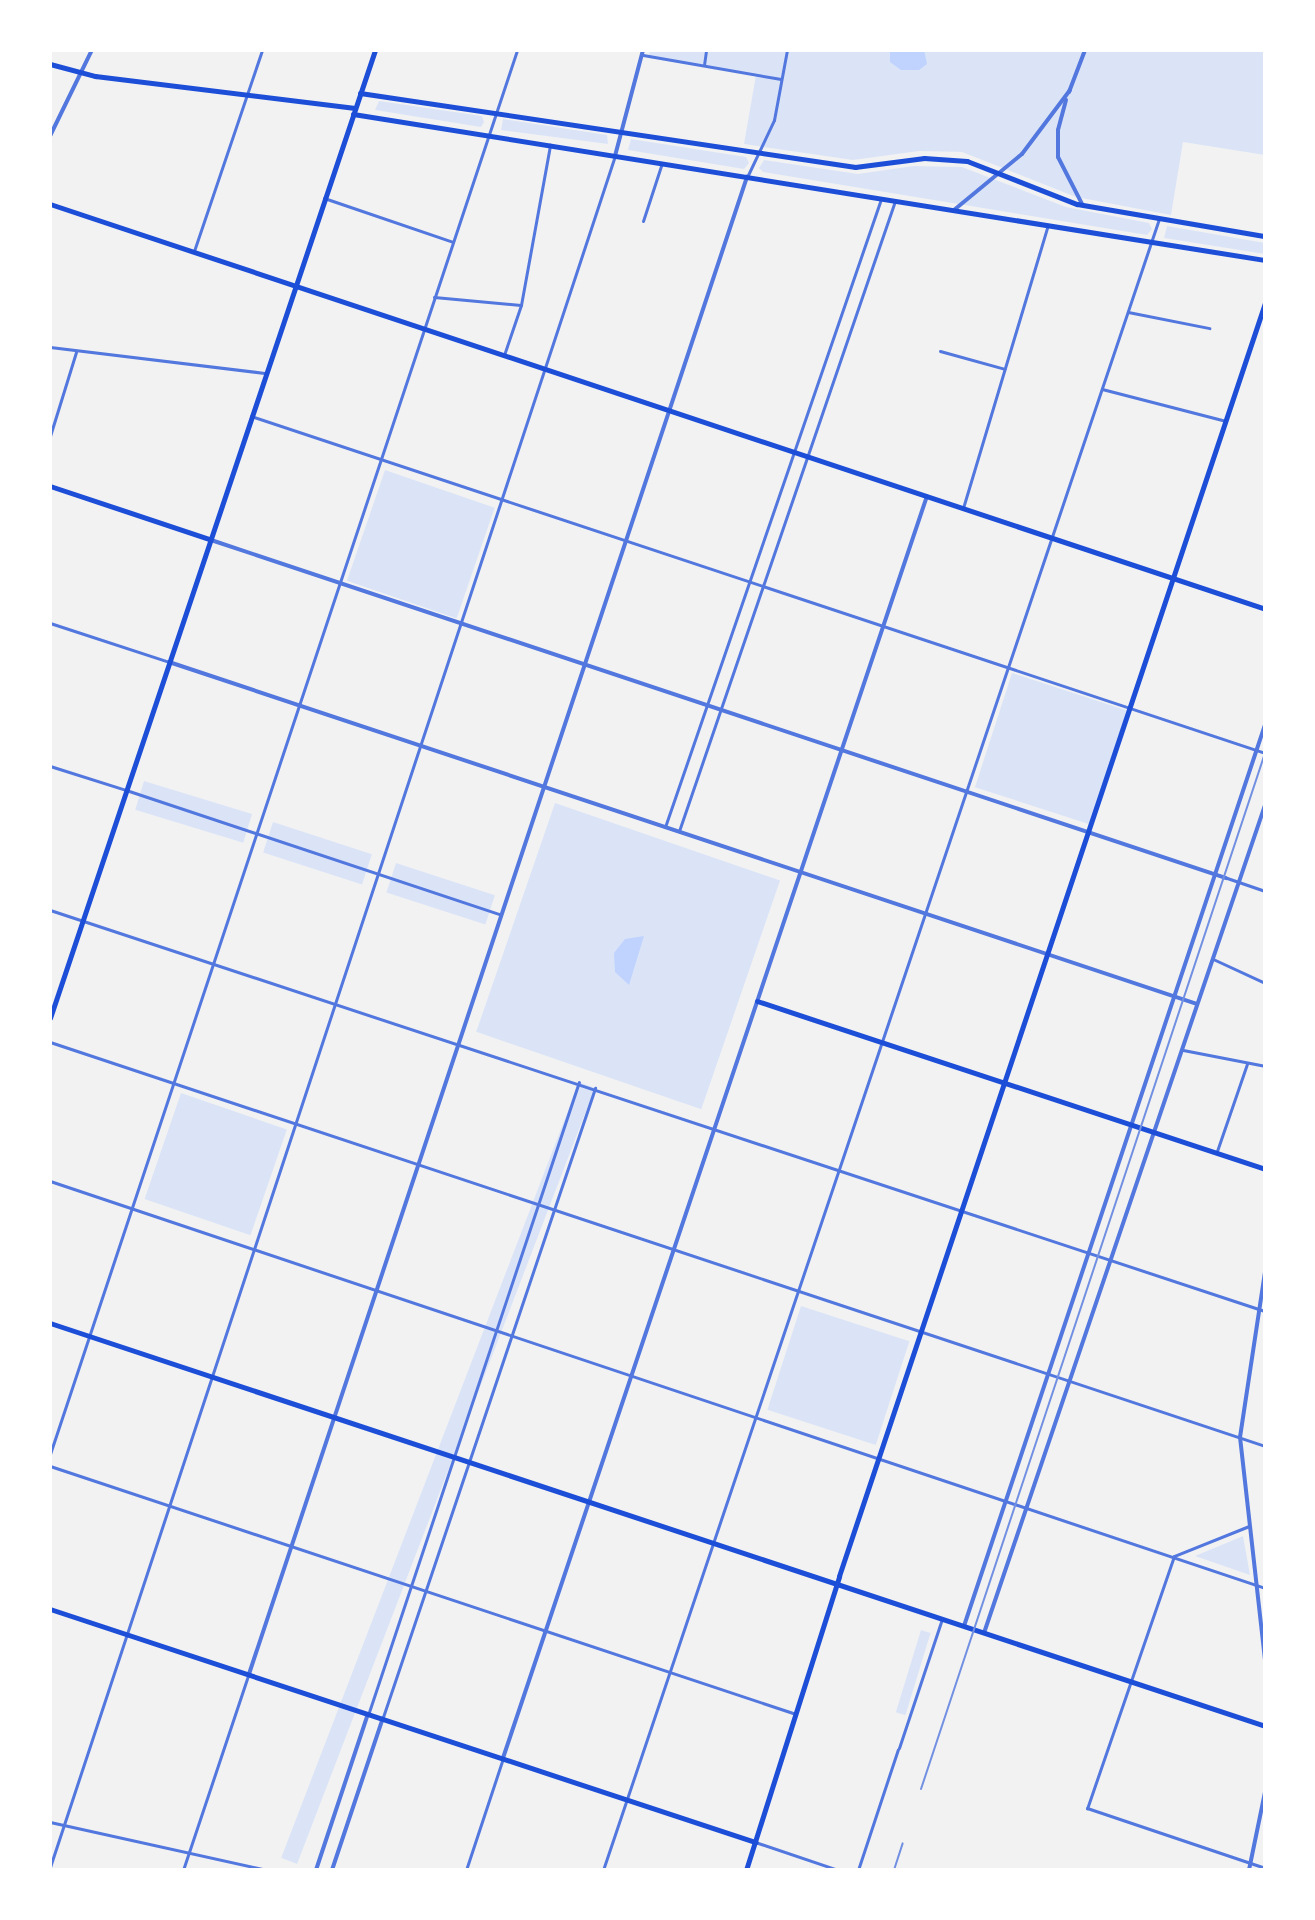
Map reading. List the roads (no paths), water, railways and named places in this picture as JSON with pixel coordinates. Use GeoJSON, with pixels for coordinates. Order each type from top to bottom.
{"type":"FeatureCollection","features":[{"type":"Feature","properties":{"kind":"main road"},"geometry":{"type":"LineString","coordinates":[[50,1018],[293,285],[375,50]]}},
{"type":"Feature","properties":{"kind":"main road"},"geometry":{"type":"LineString","coordinates":[[50,64],[79,73],[354,111],[488,136],[1265,260]]}},
{"type":"Feature","properties":{"kind":"main road"},"geometry":{"type":"LineString","coordinates":[[360,93],[855,167],[924,158],[967,161],[1084,206],[1265,236]]}},
{"type":"Feature","properties":{"kind":"main road"},"geometry":{"type":"LineString","coordinates":[[50,204],[1265,609]]}},
{"type":"Feature","properties":{"kind":"main road"},"geometry":{"type":"LineString","coordinates":[[746,1870],[837,1584],[1265,303]]}},
{"type":"Feature","properties":{"kind":"main road"},"geometry":{"type":"LineString","coordinates":[[50,486],[209,539]]}},
{"type":"Feature","properties":{"kind":"main road"},"geometry":{"type":"LineString","coordinates":[[757,1001],[1265,1169]]}},
{"type":"Feature","properties":{"kind":"main road"},"geometry":{"type":"LineString","coordinates":[[50,1323],[1265,1726]]}},
{"type":"Feature","properties":{"kind":"main road"},"geometry":{"type":"LineString","coordinates":[[50,1609],[755,1842]]}},
{"type":"Feature","properties":{"kind":"street"},"geometry":{"type":"LineString","coordinates":[[50,136],[92,50]]}},
{"type":"Feature","properties":{"kind":"street"},"geometry":{"type":"LineString","coordinates":[[193,252],[262,50]]}},
{"type":"Feature","properties":{"kind":"street"},"geometry":{"type":"LineString","coordinates":[[50,1454],[517,50]]}},
{"type":"Feature","properties":{"kind":"street"},"geometry":{"type":"LineString","coordinates":[[704,65],[706,50]]}},
{"type":"Feature","properties":{"kind":"street"},"geometry":{"type":"LineString","coordinates":[[183,1870],[747,177],[774,120],[787,50]]}},
{"type":"Feature","properties":{"kind":"street"},"geometry":{"type":"LineString","coordinates":[[1083,50],[1056,145],[1065,176],[1084,206]]}},
{"type":"Feature","properties":{"kind":"street"},"geometry":{"type":"LineString","coordinates":[[50,1867],[615,156],[642,52],[781,79]]}},
{"type":"Feature","properties":{"kind":"street"},"geometry":{"type":"LineString","coordinates":[[954,210],[989,186],[1022,154],[1070,90]]}},
{"type":"Feature","properties":{"kind":"street"},"geometry":{"type":"LineString","coordinates":[[504,355],[521,305],[550,145]]}},
{"type":"Feature","properties":{"kind":"street"},"geometry":{"type":"LineString","coordinates":[[643,221],[662,163]]}},
{"type":"Feature","properties":{"kind":"street"},"geometry":{"type":"LineString","coordinates":[[324,198],[453,242]]}},
{"type":"Feature","properties":{"kind":"street"},"geometry":{"type":"LineString","coordinates":[[665,827],[881,198]]}},
{"type":"Feature","properties":{"kind":"street"},"geometry":{"type":"LineString","coordinates":[[679,831],[895,201]]}},
{"type":"Feature","properties":{"kind":"street"},"geometry":{"type":"LineString","coordinates":[[603,1870],[1159,219]]}},
{"type":"Feature","properties":{"kind":"street"},"geometry":{"type":"LineString","coordinates":[[963,508],[1048,225]]}},
{"type":"Feature","properties":{"kind":"street"},"geometry":{"type":"LineString","coordinates":[[434,297],[521,305]]}},
{"type":"Feature","properties":{"kind":"street"},"geometry":{"type":"LineString","coordinates":[[1128,312],[1209,328]]}},
{"type":"Feature","properties":{"kind":"street"},"geometry":{"type":"LineString","coordinates":[[50,347],[264,373]]}},
{"type":"Feature","properties":{"kind":"street"},"geometry":{"type":"LineString","coordinates":[[50,436],[77,350]]}},
{"type":"Feature","properties":{"kind":"street"},"geometry":{"type":"LineString","coordinates":[[940,351],[1005,369]]}},
{"type":"Feature","properties":{"kind":"street"},"geometry":{"type":"LineString","coordinates":[[1102,389],[1226,421]]}},
{"type":"Feature","properties":{"kind":"street"},"geometry":{"type":"LineString","coordinates":[[250,416],[1265,753]]}},
{"type":"Feature","properties":{"kind":"street"},"geometry":{"type":"LineString","coordinates":[[466,1870],[927,496]]}},
{"type":"Feature","properties":{"kind":"street"},"geometry":{"type":"LineString","coordinates":[[209,539],[1265,891]]}},
{"type":"Feature","properties":{"kind":"street"},"geometry":{"type":"LineString","coordinates":[[50,623],[1197,1004]]}},
{"type":"Feature","properties":{"kind":"street"},"geometry":{"type":"LineString","coordinates":[[964,1626],[1265,725]]}},
{"type":"Feature","properties":{"kind":"street"},"geometry":{"type":"LineString","coordinates":[[50,766],[501,915]]}},
{"type":"Feature","properties":{"kind":"street"},"geometry":{"type":"LineString","coordinates":[[984,1633],[1265,805]]}},
{"type":"Feature","properties":{"kind":"street"},"geometry":{"type":"LineString","coordinates":[[50,910],[84,917],[1265,1311]]}},
{"type":"Feature","properties":{"kind":"street"},"geometry":{"type":"LineString","coordinates":[[1213,959],[1265,983]]}},
{"type":"Feature","properties":{"kind":"street"},"geometry":{"type":"LineString","coordinates":[[50,1042],[1265,1446]]}},
{"type":"Feature","properties":{"kind":"street"},"geometry":{"type":"LineString","coordinates":[[1182,1049],[1265,1066]]}},
{"type":"Feature","properties":{"kind":"street"},"geometry":{"type":"LineString","coordinates":[[1217,1153],[1247,1064]]}},
{"type":"Feature","properties":{"kind":"street"},"geometry":{"type":"LineString","coordinates":[[316,1870],[579,1082]]}},
{"type":"Feature","properties":{"kind":"street"},"geometry":{"type":"LineString","coordinates":[[332,1870],[595,1088]]}},
{"type":"Feature","properties":{"kind":"street"},"geometry":{"type":"LineString","coordinates":[[50,1181],[1028,1506],[1262,1588]]}},
{"type":"Feature","properties":{"kind":"street"},"geometry":{"type":"LineString","coordinates":[[1265,1272],[1240,1437],[1250,1526],[1262,1588],[1265,1660]]}},
{"type":"Feature","properties":{"kind":"street"},"geometry":{"type":"LineString","coordinates":[[50,1466],[796,1714]]}},
{"type":"Feature","properties":{"kind":"street"},"geometry":{"type":"LineString","coordinates":[[1250,1526],[1173,1557],[1087,1808],[1265,1868]]}},
{"type":"Feature","properties":{"kind":"street"},"geometry":{"type":"LineString","coordinates":[[858,1870],[942,1619]]}},
{"type":"Feature","properties":{"kind":"street"},"geometry":{"type":"LineString","coordinates":[[1249,1870],[1265,1792]]}},
{"type":"Feature","properties":{"kind":"street"},"geometry":{"type":"LineString","coordinates":[[50,1822],[267,1870]]}},
{"type":"Feature","properties":{"kind":"street"},"geometry":{"type":"LineString","coordinates":[[755,1842],[838,1870]]}},
{"type":"Feature","properties":{"kind":"water"},"geometry":{"type":"Polygon","coordinates":[[[890,50],[924,50],[927,64],[919,70],[901,70],[890,62],[890,50]]]}},
{"type":"Feature","properties":{"kind":"water"},"geometry":{"type":"Polygon","coordinates":[[[644,936],[629,985],[615,972],[614,953],[625,939],[644,936]]]}},
{"type":"Feature","properties":{"kind":"tram line"},"geometry":{"type":"LineString","coordinates":[[921,1789],[1265,753]]}},
{"type":"Feature","properties":{"kind":"tram line"},"geometry":{"type":"LineString","coordinates":[[894,1870],[903,1843]]}}]}
